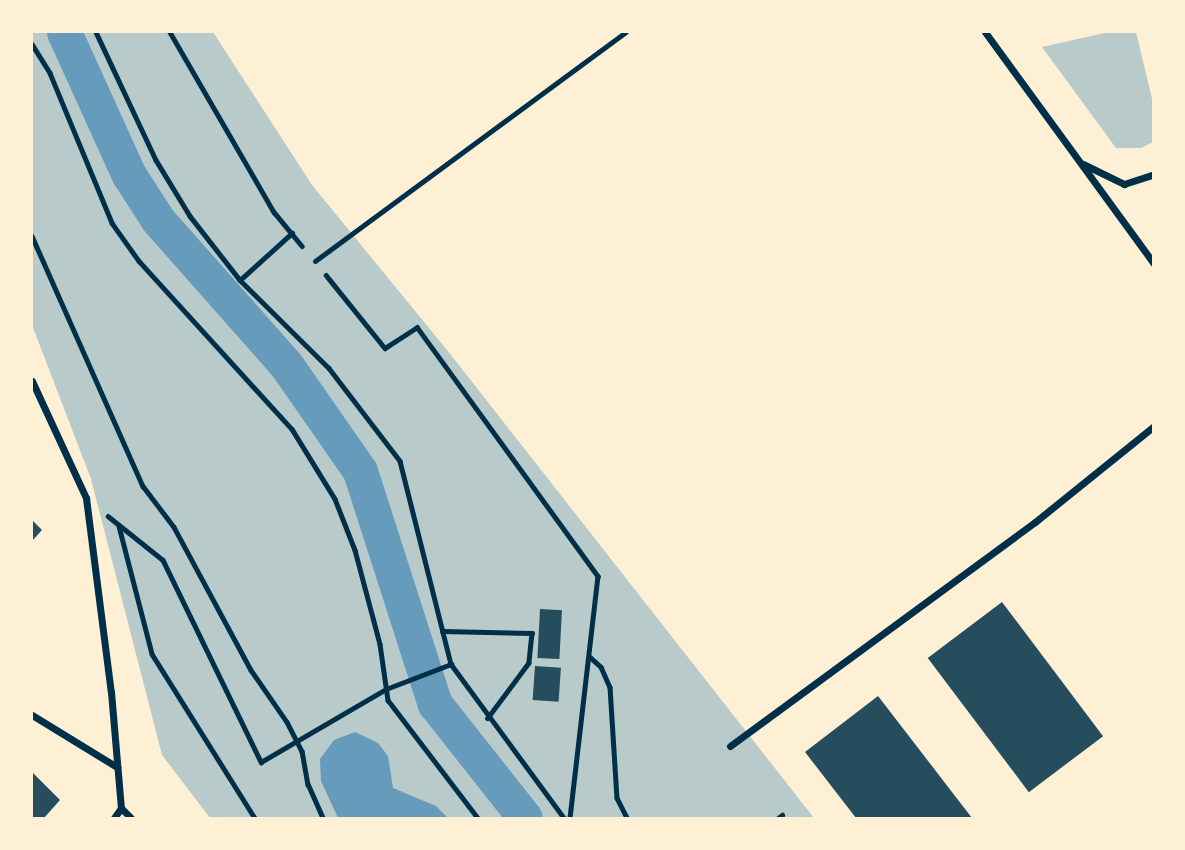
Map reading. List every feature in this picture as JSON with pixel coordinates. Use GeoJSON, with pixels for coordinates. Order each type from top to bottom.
{"type":"FeatureCollection","features":[{"type":"Feature","properties":{"kind":"street"},"geometry":{"type":"LineString","coordinates":[[985,32],[1153,264]]}},
{"type":"Feature","properties":{"kind":"street"},"geometry":{"type":"LineString","coordinates":[[1079,162],[1124,184],[1153,174]]}},
{"type":"Feature","properties":{"kind":"street"},"geometry":{"type":"LineString","coordinates":[[32,381],[86,498],[121,808],[131,818]]}},
{"type":"Feature","properties":{"kind":"street"},"geometry":{"type":"LineString","coordinates":[[730,746],[1035,522],[1153,426]]}},
{"type":"Feature","properties":{"kind":"street"},"geometry":{"type":"LineString","coordinates":[[32,715],[117,767]]}},
{"type":"Feature","properties":{"kind":"street"},"geometry":{"type":"LineString","coordinates":[[114,818],[121,808]]}},
{"type":"Feature","properties":{"kind":"lane"},"geometry":{"type":"LineString","coordinates":[[315,261],[626,32]]}},
{"type":"Feature","properties":{"kind":"path"},"geometry":{"type":"LineString","coordinates":[[96,32],[156,160],[190,216],[240,280],[329,368],[400,461],[450,664],[488,719],[564,818]]}},
{"type":"Feature","properties":{"kind":"path"},"geometry":{"type":"LineString","coordinates":[[170,32],[274,212],[385,348],[417,327],[598,576],[570,818]]}},
{"type":"Feature","properties":{"kind":"path"},"geometry":{"type":"LineString","coordinates":[[32,44],[50,74],[112,223],[139,261],[292,429],[335,499],[358,563],[388,688],[388,700],[478,818]]}},
{"type":"Feature","properties":{"kind":"path"},"geometry":{"type":"LineString","coordinates":[[240,280],[292,233]]}},
{"type":"Feature","properties":{"kind":"path"},"geometry":{"type":"LineString","coordinates":[[32,236],[143,486],[174,527],[251,670],[297,741],[323,818]]}},
{"type":"Feature","properties":{"kind":"path"},"geometry":{"type":"LineString","coordinates":[[86,498],[163,560],[261,762],[388,688],[450,664]]}},
{"type":"Feature","properties":{"kind":"path"},"geometry":{"type":"LineString","coordinates":[[119,525],[152,654],[255,818]]}},
{"type":"Feature","properties":{"kind":"path"},"geometry":{"type":"LineString","coordinates":[[442,631],[533,632],[529,663],[488,719]]}},
{"type":"Feature","properties":{"kind":"path"},"geometry":{"type":"LineString","coordinates":[[589,656],[601,667],[610,687],[617,797],[627,818]]}},
{"type":"Feature","properties":{"kind":"shaded area"},"geometry":{"type":"Polygon","coordinates":[[[32,32],[213,32],[312,185],[447,350],[814,818],[210,818],[162,755],[91,479],[32,325],[32,32]]]}},
{"type":"Feature","properties":{"kind":"shaded area"},"geometry":{"type":"Polygon","coordinates":[[[1109,32],[1136,32],[1154,107],[1153,142],[1141,148],[1116,148],[1042,47],[1109,32]]]}},
{"type":"Feature","properties":{"kind":"water"},"geometry":{"type":"Polygon","coordinates":[[[355,732],[378,743],[388,756],[393,788],[436,806],[448,818],[338,818],[321,781],[320,759],[334,740],[355,732]]]}},
{"type":"Feature","properties":{"kind":"building"},"geometry":{"type":"Polygon","coordinates":[[[32,520],[42,530],[32,541],[32,520]]]}},
{"type":"Feature","properties":{"kind":"building"},"geometry":{"type":"Polygon","coordinates":[[[1002,602],[1103,736],[1029,792],[928,658],[1002,602]]]}},
{"type":"Feature","properties":{"kind":"building"},"geometry":{"type":"Polygon","coordinates":[[[540,609],[562,610],[559,659],[537,658],[540,609]]]}},
{"type":"Feature","properties":{"kind":"building"},"geometry":{"type":"Polygon","coordinates":[[[535,666],[561,668],[559,702],[533,700],[535,666]]]}},
{"type":"Feature","properties":{"kind":"building"},"geometry":{"type":"Polygon","coordinates":[[[878,696],[972,818],[856,818],[805,752],[878,696]]]}},
{"type":"Feature","properties":{"kind":"building"},"geometry":{"type":"Polygon","coordinates":[[[32,772],[60,800],[44,818],[32,818],[32,772]]]}},
{"type":"Feature","properties":{"kind":"waterway"},"geometry":{"type":"LineString","coordinates":[[64,32],[129,175],[158,220],[287,366],[360,471],[435,704],[525,818]]}}]}
